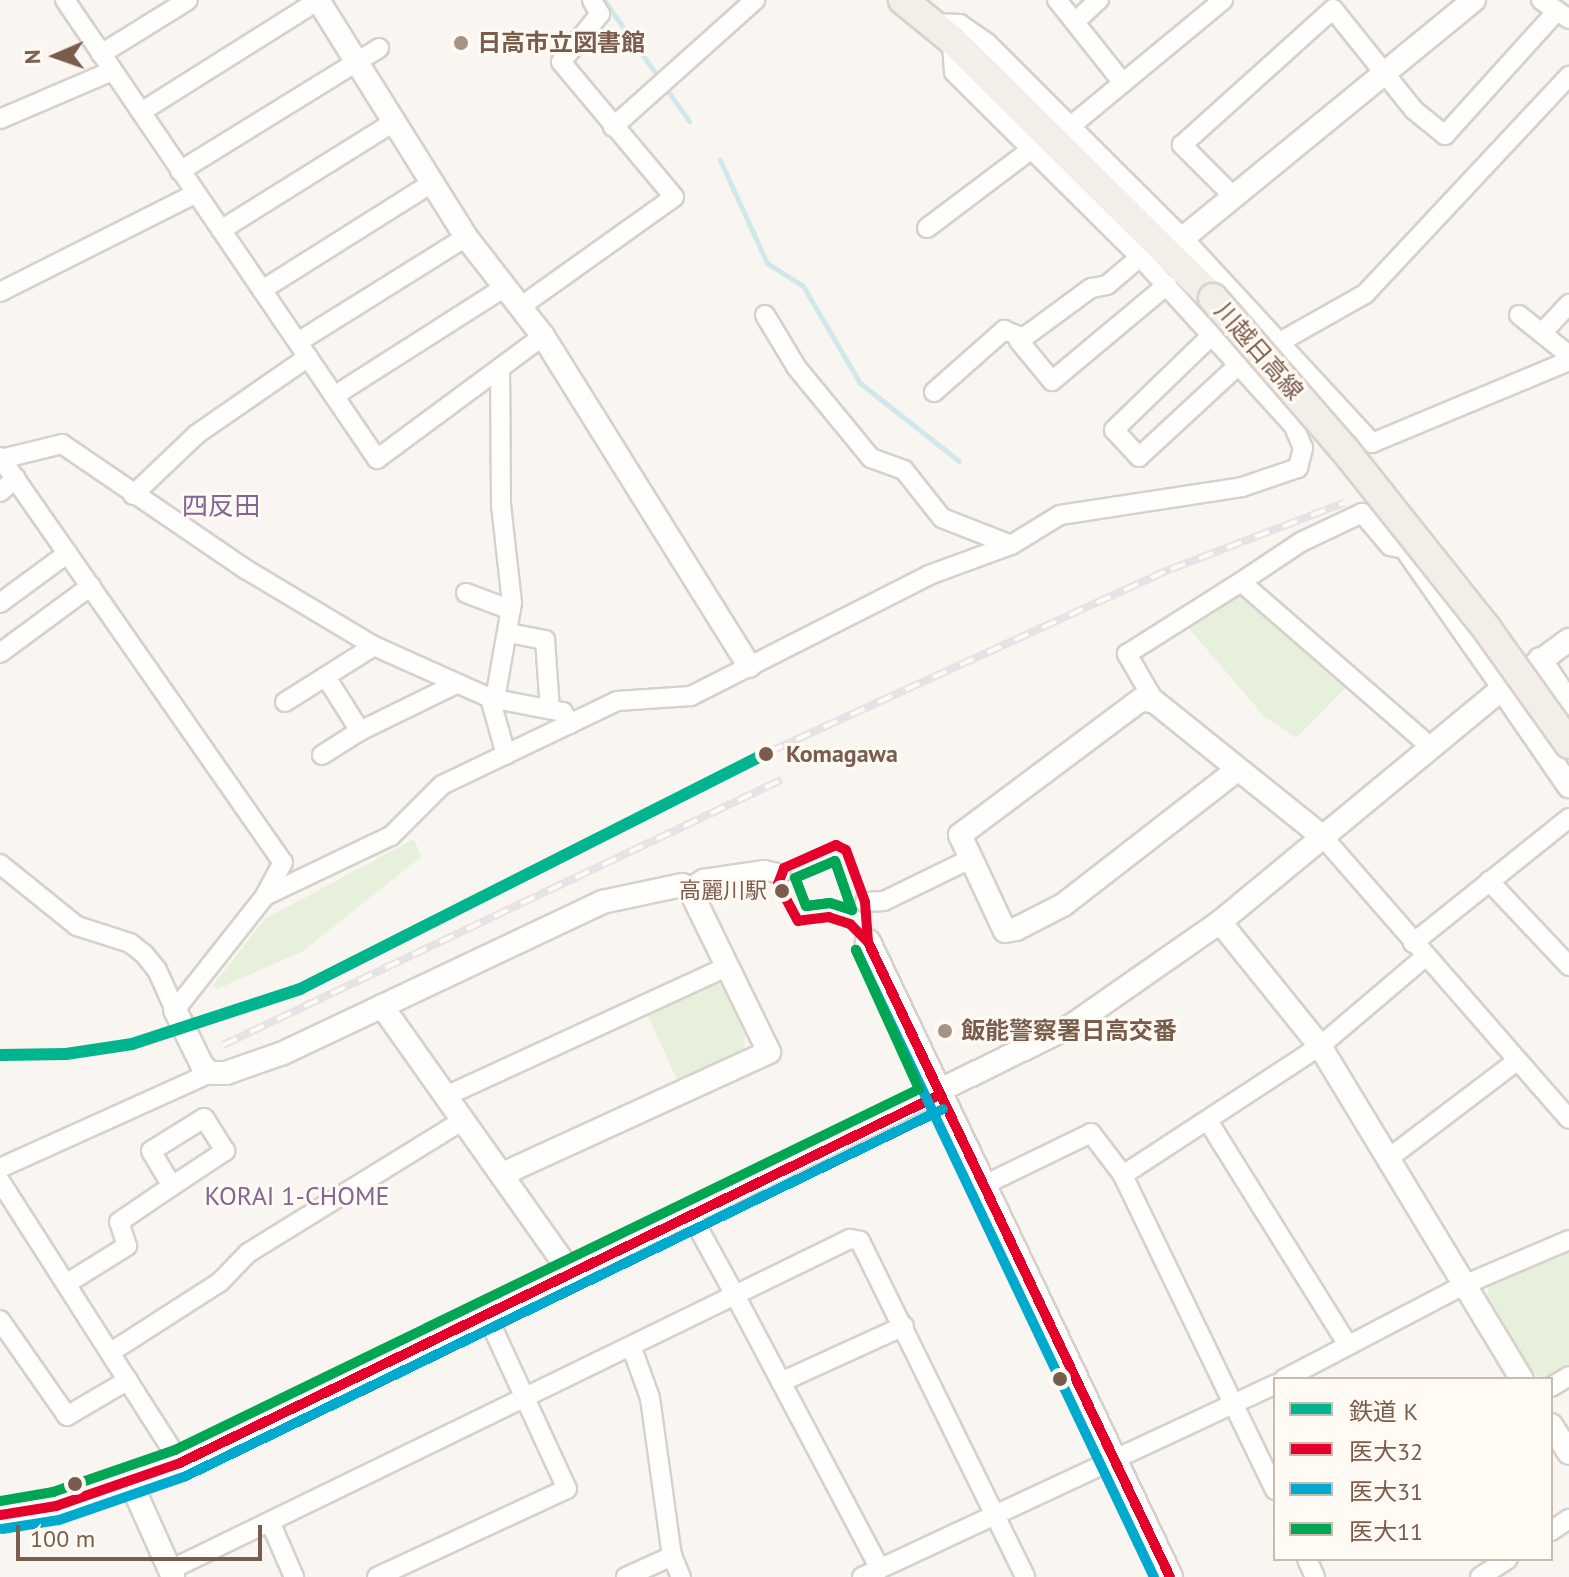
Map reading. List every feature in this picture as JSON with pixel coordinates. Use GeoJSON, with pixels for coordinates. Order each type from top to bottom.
{"type":"FeatureCollection","features":[{"type":"Feature","properties":{"kind":"main road","name":"川越日高線"},"geometry":{"type":"LineString","coordinates":[[903,0],[926,23],[952,40],[1213,298],[1344,449],[1487,629],[1569,744]]}},
{"type":"Feature","properties":{"kind":"main road"},"geometry":{"type":"LineString","coordinates":[[868,942],[980,1187],[1170,1577]]}},
{"type":"Feature","properties":{"kind":"street"},"geometry":{"type":"LineString","coordinates":[[65,0],[377,459],[543,336]]}},
{"type":"Feature","properties":{"kind":"street"},"geometry":{"type":"LineString","coordinates":[[101,54],[188,0]]}},
{"type":"Feature","properties":{"kind":"street"},"geometry":{"type":"LineString","coordinates":[[141,112],[318,0],[466,237],[543,336],[749,666]]}},
{"type":"Feature","properties":{"kind":"street"},"geometry":{"type":"LineString","coordinates":[[520,307],[674,197],[561,62],[600,14],[592,0]]}},
{"type":"Feature","properties":{"kind":"street"},"geometry":{"type":"LineString","coordinates":[[613,127],[755,0]]}},
{"type":"Feature","properties":{"kind":"street"},"geometry":{"type":"LineString","coordinates":[[1057,0],[1123,83]]}},
{"type":"Feature","properties":{"kind":"street"},"geometry":{"type":"LineString","coordinates":[[1075,22],[1099,0]]}},
{"type":"Feature","properties":{"kind":"street"},"geometry":{"type":"LineString","coordinates":[[1072,125],[1223,0]]}},
{"type":"Feature","properties":{"kind":"street"},"geometry":{"type":"LineString","coordinates":[[1183,238],[1474,0]]}},
{"type":"Feature","properties":{"kind":"street"},"geometry":{"type":"LineString","coordinates":[[1234,197],[1182,145],[1333,9],[1384,74],[1445,135],[1563,15],[1541,0]]}},
{"type":"Feature","properties":{"kind":"street"},"geometry":{"type":"LineString","coordinates":[[926,23],[960,24],[1072,125],[1183,238],[1372,443],[1569,361]]}},
{"type":"Feature","properties":{"kind":"street"},"geometry":{"type":"LineString","coordinates":[[265,896],[391,836],[442,785],[622,699],[678,700],[929,575],[1011,545],[1060,515],[1187,497],[1281,477],[1304,460],[1293,425],[1241,363],[1140,257],[954,72],[952,40]]}},
{"type":"Feature","properties":{"kind":"street"},"geometry":{"type":"LineString","coordinates":[[180,171],[379,48]]}},
{"type":"Feature","properties":{"kind":"street"},"geometry":{"type":"LineString","coordinates":[[0,119],[112,71]]}},
{"type":"Feature","properties":{"kind":"street"},"geometry":{"type":"LineString","coordinates":[[1280,342],[1365,294],[1569,76]]}},
{"type":"Feature","properties":{"kind":"street"},"geometry":{"type":"LineString","coordinates":[[221,230],[394,122]]}},
{"type":"Feature","properties":{"kind":"street"},"geometry":{"type":"LineString","coordinates":[[927,228],[1032,149]]}},
{"type":"Feature","properties":{"kind":"street"},"geometry":{"type":"LineString","coordinates":[[262,290],[432,183]]}},
{"type":"Feature","properties":{"kind":"street"},"geometry":{"type":"LineString","coordinates":[[0,292],[195,194]]}},
{"type":"Feature","properties":{"kind":"street"},"geometry":{"type":"LineString","coordinates":[[133,495],[197,434],[303,350],[466,237]]}},
{"type":"Feature","properties":{"kind":"street"},"geometry":{"type":"LineString","coordinates":[[1140,257],[1107,285],[1091,288],[1019,341],[1052,381],[1167,285]]}},
{"type":"Feature","properties":{"kind":"street"},"geometry":{"type":"LineString","coordinates":[[334,396],[505,287]]}},
{"type":"Feature","properties":{"kind":"street"},"geometry":{"type":"LineString","coordinates":[[1542,333],[1569,304]]}},
{"type":"Feature","properties":{"kind":"street"},"geometry":{"type":"LineString","coordinates":[[765,315],[797,368],[871,458],[904,470],[942,518],[1011,545]]}},
{"type":"Feature","properties":{"kind":"street"},"geometry":{"type":"LineString","coordinates":[[1519,315],[1569,355]]}},
{"type":"Feature","properties":{"kind":"street"},"geometry":{"type":"LineString","coordinates":[[959,394],[940,386],[1004,330],[1024,338]]}},
{"type":"Feature","properties":{"kind":"street"},"geometry":{"type":"LineString","coordinates":[[1213,334],[1114,430],[1139,457],[1241,363]]}},
{"type":"Feature","properties":{"kind":"street"},"geometry":{"type":"LineString","coordinates":[[500,369],[501,505],[510,553],[511,610],[509,633],[492,698],[506,755]]}},
{"type":"Feature","properties":{"kind":"street"},"geometry":{"type":"LineString","coordinates":[[1293,425],[1328,396]]}},
{"type":"Feature","properties":{"kind":"street"},"geometry":{"type":"LineString","coordinates":[[175,1010],[265,896],[283,862],[1,458],[62,444],[133,495],[374,646],[454,685],[492,698],[563,712],[570,724]]}},
{"type":"Feature","properties":{"kind":"street"},"geometry":{"type":"LineString","coordinates":[[0,492],[16,478]]}},
{"type":"Feature","properties":{"kind":"street"},"geometry":{"type":"LineString","coordinates":[[1569,786],[1404,549],[1390,546],[1362,513],[1301,542],[1127,654],[1155,702],[1323,837],[1569,1119]]}},
{"type":"Feature","properties":{"kind":"street"},"geometry":{"type":"LineString","coordinates":[[1404,549],[1426,531],[1569,703]]}},
{"type":"Feature","properties":{"kind":"street"},"geometry":{"type":"LineString","coordinates":[[0,603],[68,553]]}},
{"type":"Feature","properties":{"kind":"street"},"geometry":{"type":"LineString","coordinates":[[1241,582],[1432,748]]}},
{"type":"Feature","properties":{"kind":"street"},"geometry":{"type":"LineString","coordinates":[[0,653],[91,586]]}},
{"type":"Feature","properties":{"kind":"street"},"geometry":{"type":"LineString","coordinates":[[466,593],[511,610]]}},
{"type":"Feature","properties":{"kind":"street"},"geometry":{"type":"LineString","coordinates":[[509,633],[545,640],[550,709]]}},
{"type":"Feature","properties":{"kind":"street"},"geometry":{"type":"LineString","coordinates":[[0,1515],[56,1506],[131,1483],[180,1463],[937,1096],[1071,1026],[1144,980],[1220,922],[1502,689],[1569,640]]}},
{"type":"Feature","properties":{"kind":"street"},"geometry":{"type":"LineString","coordinates":[[285,702],[374,646]]}},
{"type":"Feature","properties":{"kind":"street"},"geometry":{"type":"LineString","coordinates":[[326,677],[360,731]]}},
{"type":"Feature","properties":{"kind":"street"},"geometry":{"type":"LineString","coordinates":[[322,755],[360,731],[454,685]]}},
{"type":"Feature","properties":{"kind":"street"},"geometry":{"type":"LineString","coordinates":[[1155,702],[1131,704],[960,835],[1005,931],[1016,929],[1063,905],[1237,770]]}},
{"type":"Feature","properties":{"kind":"street"},"geometry":{"type":"LineString","coordinates":[[1123,1175],[1320,1046],[1489,881],[1569,818]]}},
{"type":"Feature","properties":{"kind":"street"},"geometry":{"type":"LineString","coordinates":[[865,902],[884,901],[972,858]]}},
{"type":"Feature","properties":{"kind":"street"},"geometry":{"type":"LineString","coordinates":[[0,864],[77,926],[130,943],[144,954],[210,1073]]}},
{"type":"Feature","properties":{"kind":"street"},"geometry":{"type":"LineString","coordinates":[[0,1168],[210,1073],[267,1060],[620,895],[689,888],[703,879],[764,870],[781,874]]}},
{"type":"Feature","properties":{"kind":"street"},"geometry":{"type":"LineString","coordinates":[[1489,881],[1569,966]]}},
{"type":"Feature","properties":{"kind":"street"},"geometry":{"type":"LineString","coordinates":[[502,1174],[769,1052],[689,888]]}},
{"type":"Feature","properties":{"kind":"street"},"geometry":{"type":"LineString","coordinates":[[1220,922],[1320,1046],[1521,1377]]}},
{"type":"Feature","properties":{"kind":"street"},"geometry":{"type":"LineString","coordinates":[[446,1096],[729,966]]}},
{"type":"Feature","properties":{"kind":"street"},"geometry":{"type":"LineString","coordinates":[[382,1006],[570,1272]]}},
{"type":"Feature","properties":{"kind":"street"},"geometry":{"type":"LineString","coordinates":[[1389,1158],[1517,1061]]}},
{"type":"Feature","properties":{"kind":"street"},"geometry":{"type":"LineString","coordinates":[[111,1352],[220,1282],[248,1253],[463,1120]]}},
{"type":"Feature","properties":{"kind":"street"},"geometry":{"type":"LineString","coordinates":[[1208,1121],[1348,1345]]}},
{"type":"Feature","properties":{"kind":"street"},"geometry":{"type":"LineString","coordinates":[[980,1187],[1091,1133],[1123,1175],[1273,1486]]}},
{"type":"Feature","properties":{"kind":"street"},"geometry":{"type":"LineString","coordinates":[[0,1181],[180,1463]]}},
{"type":"Feature","properties":{"kind":"street"},"geometry":{"type":"LineString","coordinates":[[66,1284],[127,1246],[119,1222],[172,1186]]}},
{"type":"Feature","properties":{"kind":"street"},"geometry":{"type":"LineString","coordinates":[[691,1215],[880,1569]]}},
{"type":"Feature","properties":{"kind":"street"},"geometry":{"type":"LineString","coordinates":[[131,1483],[172,1574],[735,1295],[855,1239],[904,1326],[1025,1577]]}},
{"type":"Feature","properties":{"kind":"street"},"geometry":{"type":"LineString","coordinates":[[1288,1377],[1466,1284],[1569,1240]]}},
{"type":"Feature","properties":{"kind":"street"},"geometry":{"type":"LineString","coordinates":[[377,1577],[567,1489],[528,1398],[486,1314]]}},
{"type":"Feature","properties":{"kind":"street"},"geometry":{"type":"LineString","coordinates":[[0,1320],[6,1342],[67,1416],[128,1380]]}},
{"type":"Feature","properties":{"kind":"street"},"geometry":{"type":"LineString","coordinates":[[781,1382],[904,1326]]}},
{"type":"Feature","properties":{"kind":"street"},"geometry":{"type":"LineString","coordinates":[[632,1348],[650,1398],[672,1556],[681,1577]]}},
{"type":"Feature","properties":{"kind":"street"},"geometry":{"type":"LineString","coordinates":[[862,1577],[1114,1462],[1273,1385]]}},
{"type":"Feature","properties":{"kind":"street"},"geometry":{"type":"LineString","coordinates":[[1553,1428],[1569,1453]]}},
{"type":"Feature","properties":{"kind":"street"},"geometry":{"type":"LineString","coordinates":[[271,1524],[294,1577]]}},
{"type":"Feature","properties":{"kind":"street"},"geometry":{"type":"LineString","coordinates":[[626,1577],[672,1556]]}},
{"type":"Feature","properties":{"kind":"street"},"geometry":{"type":"LineString","coordinates":[[1480,1577],[1505,1561]]}},
{"type":"Feature","properties":{"kind":"green space"},"geometry":{"type":"Polygon","coordinates":[[[1236,595],[1245,595],[1349,684],[1296,738],[1264,716],[1186,625],[1236,595]]]}},
{"type":"Feature","properties":{"kind":"green space"},"geometry":{"type":"Polygon","coordinates":[[[414,839],[421,857],[303,951],[217,989],[213,985],[265,919],[414,839]]]}},
{"type":"Feature","properties":{"kind":"green space"},"geometry":{"type":"Polygon","coordinates":[[[708,982],[722,984],[745,1035],[744,1049],[677,1080],[646,1011],[708,982]]]}},
{"type":"Feature","properties":{"kind":"green space"},"geometry":{"type":"Polygon","coordinates":[[[1569,1248],[1569,1367],[1552,1377],[1535,1375],[1487,1295],[1491,1280],[1569,1248]]]}},
{"type":"Feature","properties":{"kind":"waterway"},"geometry":{"type":"LineString","coordinates":[[604,0],[689,121]]}},
{"type":"Feature","properties":{"kind":"waterway"},"geometry":{"type":"LineString","coordinates":[[720,160],[767,263],[803,286],[860,383],[959,461]]}},
{"type":"Feature","properties":{"kind":"railway"},"geometry":{"type":"LineString","coordinates":[[769,752],[1171,569],[1344,503]]}},
{"type":"Feature","properties":{"kind":"railway"},"geometry":{"type":"LineString","coordinates":[[223,1045],[781,780]]}},
{"type":"Feature","properties":{"kind":"rail line","name":"K"},"geometry":{"type":"LineString","coordinates":[[0,1055],[66,1054],[132,1044],[300,989],[769,752]]}},
{"type":"Feature","properties":{"kind":"transit line","name":"医大32"},"geometry":{"type":"LineString","coordinates":[[836,845],[846,850],[865,902],[868,942],[850,924],[829,917],[798,921],[778,884],[784,868],[836,845]]}},
{"type":"Feature","properties":{"kind":"transit line","name":"医大31"},"geometry":{"type":"LineString","coordinates":[[835,861],[852,910],[830,903],[806,906],[795,878],[835,861]]}},
{"type":"Feature","properties":{"kind":"transit line","name":"医大11"},"geometry":{"type":"LineString","coordinates":[[835,861],[852,910],[830,903],[806,906],[795,878],[835,861]]}},
{"type":"Feature","properties":{"kind":"transit line","name":"医大32"},"geometry":{"type":"LineString","coordinates":[[868,942],[1170,1577]]}},
{"type":"Feature","properties":{"kind":"transit line","name":"医大31"},"geometry":{"type":"LineString","coordinates":[[856,950],[1154,1577]]}},
{"type":"Feature","properties":{"kind":"transit line","name":"医大11"},"geometry":{"type":"LineString","coordinates":[[0,1501],[53,1492],[175,1450],[919,1089],[856,950]]}},
{"type":"Feature","properties":{"kind":"transit line","name":"医大32"},"geometry":{"type":"LineString","coordinates":[[0,1515],[56,1506],[180,1463],[937,1096]]}},
{"type":"Feature","properties":{"kind":"transit line","name":"医大31"},"geometry":{"type":"LineString","coordinates":[[2,1529],[59,1520],[186,1476],[943,1109]]}},
{"type":"Feature","properties":{"kind":"place","name":"日高市立図書館"},"geometry":{"type":"Point","coordinates":[461,43]}},
{"type":"Feature","properties":{"kind":"place","name":"Komagawa"},"geometry":{"type":"Point","coordinates":[766,754]}},
{"type":"Feature","properties":{"kind":"place","name":"高麗川駅"},"geometry":{"type":"Point","coordinates":[782,891]}},
{"type":"Feature","properties":{"kind":"place","name":"飯能警察署日高交番"},"geometry":{"type":"Point","coordinates":[945,1031]}},
{"type":"Feature","properties":{"kind":"district","name":"四反田"},"geometry":{"type":"Point","coordinates":[221,506]}},
{"type":"Feature","properties":{"kind":"district","name":"KORAI 1-CHOME"},"geometry":{"type":"Point","coordinates":[297,1196]}}]}
